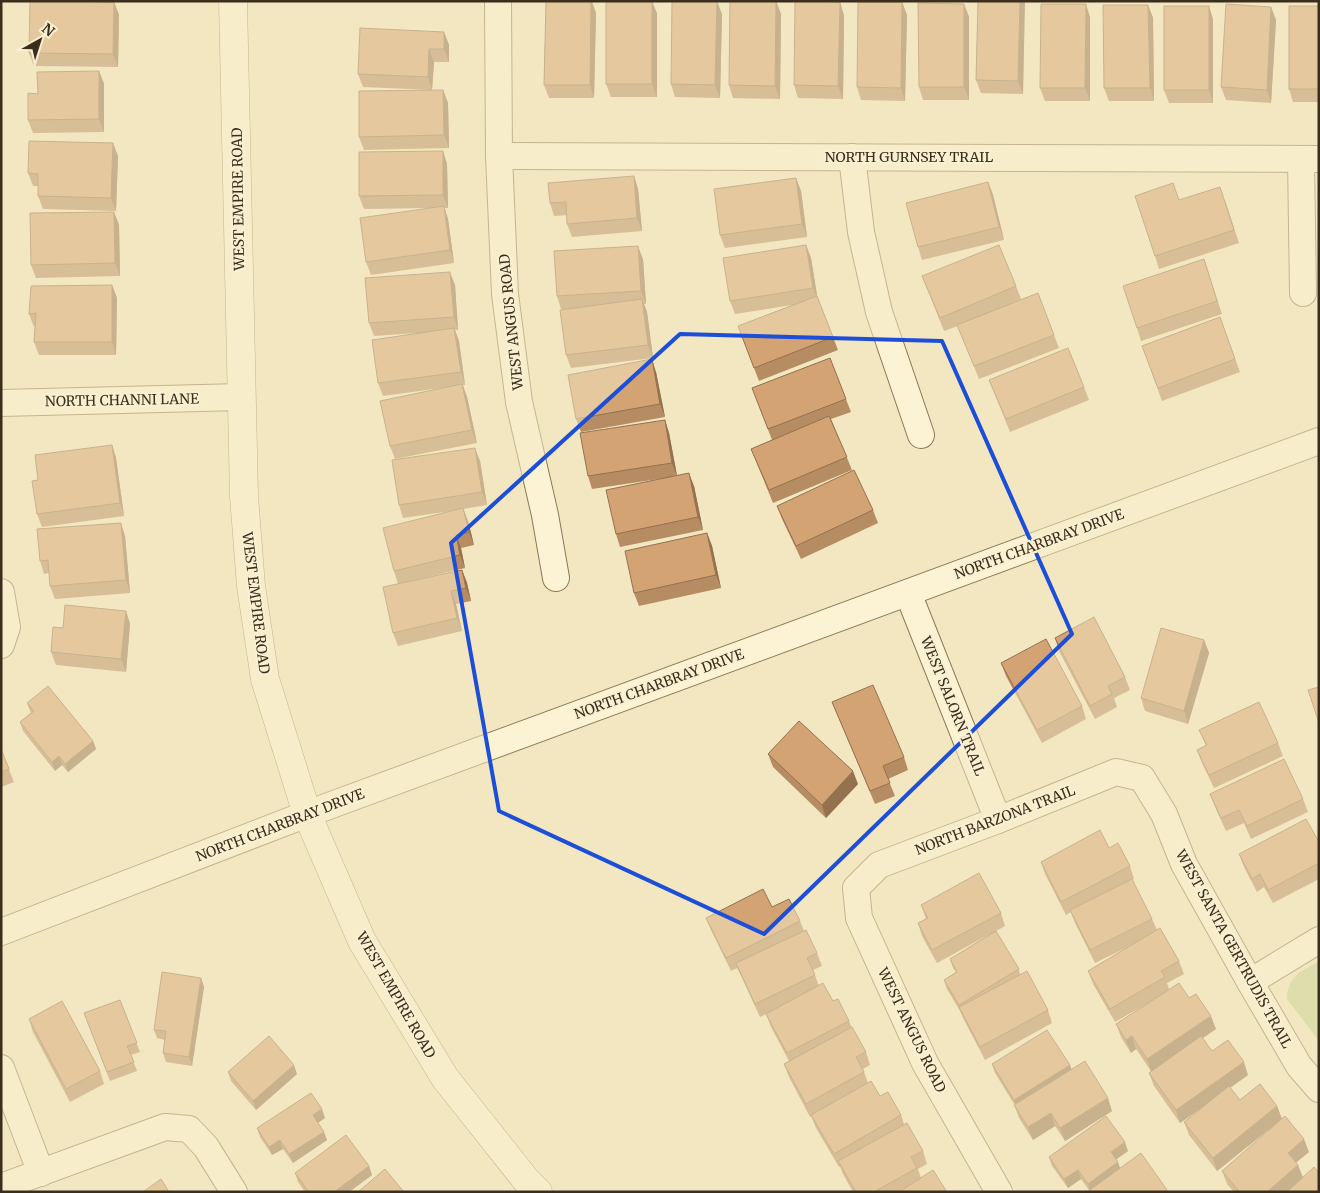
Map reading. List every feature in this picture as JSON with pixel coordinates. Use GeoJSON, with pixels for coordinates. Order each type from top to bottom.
{"type":"FeatureCollection","features":[{"type":"Feature","properties":{"kind":"street","name":"WEST EMPIRE ROAD"},"geometry":{"type":"LineString","coordinates":[[233,1],[244,496],[249,568],[265,679],[307,814],[362,941],[445,1078],[526,1180],[538,1192]]}},
{"type":"Feature","properties":{"kind":"street","name":"WEST ANGUS ROAD"},"geometry":{"type":"LineString","coordinates":[[498,1],[499,156],[505,294],[519,402],[545,515],[556,578]]}},
{"type":"Feature","properties":{"kind":"street","name":"NORTH GURNSEY TRAIL"},"geometry":{"type":"LineString","coordinates":[[499,156],[1310,159]]}},
{"type":"Feature","properties":{"kind":"street"},"geometry":{"type":"LineString","coordinates":[[852,157],[861,232],[879,312],[921,435]]}},
{"type":"Feature","properties":{"kind":"street"},"geometry":{"type":"LineString","coordinates":[[1303,293],[1310,159]]}},
{"type":"Feature","properties":{"kind":"street","name":"NORTH CHANNI LANE"},"geometry":{"type":"LineString","coordinates":[[1,403],[242,397]]}},
{"type":"Feature","properties":{"kind":"street","name":"NORTH CHARBRAY DRIVE"},"geometry":{"type":"LineString","coordinates":[[1,932],[307,814],[1319,441]]}},
{"type":"Feature","properties":{"kind":"street"},"geometry":{"type":"LineString","coordinates":[[1,592],[7,627],[1,645]]}},
{"type":"Feature","properties":{"kind":"street","name":"WEST SALORN TRAIL"},"geometry":{"type":"LineString","coordinates":[[908,593],[998,820]]}},
{"type":"Feature","properties":{"kind":"street","name":"NORTH BARZONA TRAIL"},"geometry":{"type":"LineString","coordinates":[[856,888],[879,865],[998,820],[1116,772],[1142,778]]}},
{"type":"Feature","properties":{"kind":"street","name":"WEST SANTA GERTRUDIS TRAIL"},"geometry":{"type":"LineString","coordinates":[[1142,778],[1164,814],[1184,864],[1250,982],[1299,1066],[1319,1089]]}},
{"type":"Feature","properties":{"kind":"street","name":"WEST ANGUS ROAD"},"geometry":{"type":"LineString","coordinates":[[856,888],[859,918],[925,1063],[999,1192]]}},
{"type":"Feature","properties":{"kind":"street"},"geometry":{"type":"LineString","coordinates":[[1250,982],[1319,940]]}},
{"type":"Feature","properties":{"kind":"street"},"geometry":{"type":"LineString","coordinates":[[1,1068],[41,1172]]}},
{"type":"Feature","properties":{"kind":"street"},"geometry":{"type":"LineString","coordinates":[[1,1187],[165,1127],[189,1129],[206,1147],[234,1192]]}},
{"type":"Feature","properties":{"kind":"highlighted area"},"geometry":{"type":"Polygon","coordinates":[[[680,334],[942,341],[1072,634],[764,934],[499,811],[451,543],[680,334]]]}},
{"type":"Feature","properties":{"kind":"green space"},"geometry":{"type":"Polygon","coordinates":[[[1319,961],[1319,1041],[1287,999],[1293,979],[1319,961]]]}},
{"type":"Feature","properties":{"kind":"building"},"geometry":{"type":"Polygon","coordinates":[[[30,1],[114,2],[113,54],[29,53],[30,1]]]}},
{"type":"Feature","properties":{"kind":"building"},"geometry":{"type":"Polygon","coordinates":[[[546,1],[591,1],[590,85],[544,85],[546,1]]]}},
{"type":"Feature","properties":{"kind":"building"},"geometry":{"type":"Polygon","coordinates":[[[606,1],[652,1],[652,84],[606,84],[606,1]]]}},
{"type":"Feature","properties":{"kind":"building"},"geometry":{"type":"Polygon","coordinates":[[[672,1],[717,1],[715,85],[671,84],[672,1]]]}},
{"type":"Feature","properties":{"kind":"building"},"geometry":{"type":"Polygon","coordinates":[[[730,1],[776,1],[775,86],[729,85],[730,1]]]}},
{"type":"Feature","properties":{"kind":"building"},"geometry":{"type":"Polygon","coordinates":[[[795,1],[840,2],[838,86],[794,85],[795,1]]]}},
{"type":"Feature","properties":{"kind":"building"},"geometry":{"type":"Polygon","coordinates":[[[978,1],[1020,1],[1018,81],[976,80],[978,1]]]}},
{"type":"Feature","properties":{"kind":"building"},"geometry":{"type":"Polygon","coordinates":[[[858,2],[902,2],[901,88],[857,87],[858,2]]]}},
{"type":"Feature","properties":{"kind":"building"},"geometry":{"type":"Polygon","coordinates":[[[918,3],[964,4],[964,87],[919,87],[918,3]]]}},
{"type":"Feature","properties":{"kind":"building"},"geometry":{"type":"Polygon","coordinates":[[[1041,4],[1086,4],[1085,88],[1040,88],[1041,4]]]}},
{"type":"Feature","properties":{"kind":"building"},"geometry":{"type":"Polygon","coordinates":[[[1226,4],[1271,7],[1267,90],[1221,87],[1226,4]]]}},
{"type":"Feature","properties":{"kind":"building"},"geometry":{"type":"Polygon","coordinates":[[[1103,5],[1148,5],[1150,88],[1104,88],[1103,5]]]}},
{"type":"Feature","properties":{"kind":"building"},"geometry":{"type":"Polygon","coordinates":[[[1164,6],[1209,6],[1209,90],[1164,90],[1164,6]]]}},
{"type":"Feature","properties":{"kind":"building"},"geometry":{"type":"Polygon","coordinates":[[[1289,6],[1319,6],[1319,89],[1289,89],[1289,6]]]}},
{"type":"Feature","properties":{"kind":"building"},"geometry":{"type":"Polygon","coordinates":[[[360,28],[444,32],[444,49],[429,49],[428,77],[358,74],[360,28]]]}},
{"type":"Feature","properties":{"kind":"building"},"geometry":{"type":"Polygon","coordinates":[[[99,71],[99,119],[28,120],[28,93],[38,94],[37,72],[99,71]]]}},
{"type":"Feature","properties":{"kind":"building"},"geometry":{"type":"Polygon","coordinates":[[[443,90],[444,135],[359,137],[359,91],[443,90]]]}},
{"type":"Feature","properties":{"kind":"building"},"geometry":{"type":"Polygon","coordinates":[[[29,141],[113,143],[111,198],[38,196],[38,174],[28,173],[29,141]]]}},
{"type":"Feature","properties":{"kind":"building"},"geometry":{"type":"Polygon","coordinates":[[[443,151],[443,195],[359,196],[359,152],[443,151]]]}},
{"type":"Feature","properties":{"kind":"building"},"geometry":{"type":"Polygon","coordinates":[[[634,176],[637,218],[567,224],[566,202],[550,203],[548,183],[634,176]]]}},
{"type":"Feature","properties":{"kind":"building"},"geometry":{"type":"Polygon","coordinates":[[[796,178],[802,224],[720,235],[714,189],[796,178]]]}},
{"type":"Feature","properties":{"kind":"building"},"geometry":{"type":"Polygon","coordinates":[[[988,182],[999,227],[918,247],[906,203],[988,182]]]}},
{"type":"Feature","properties":{"kind":"building"},"geometry":{"type":"Polygon","coordinates":[[[1173,183],[1179,200],[1220,187],[1234,230],[1155,256],[1135,196],[1173,183]]]}},
{"type":"Feature","properties":{"kind":"building"},"geometry":{"type":"Polygon","coordinates":[[[444,206],[450,250],[366,262],[360,218],[444,206]]]}},
{"type":"Feature","properties":{"kind":"building"},"geometry":{"type":"Polygon","coordinates":[[[114,212],[115,263],[31,265],[30,213],[114,212]]]}},
{"type":"Feature","properties":{"kind":"building"},"geometry":{"type":"Polygon","coordinates":[[[806,245],[813,288],[730,301],[723,258],[806,245]]]}},
{"type":"Feature","properties":{"kind":"building"},"geometry":{"type":"Polygon","coordinates":[[[999,245],[1016,286],[940,318],[922,276],[999,245]]]}},
{"type":"Feature","properties":{"kind":"building"},"geometry":{"type":"Polygon","coordinates":[[[638,246],[641,291],[557,296],[554,251],[638,246]]]}},
{"type":"Feature","properties":{"kind":"building"},"geometry":{"type":"Polygon","coordinates":[[[1204,259],[1217,301],[1137,328],[1123,286],[1204,259]]]}},
{"type":"Feature","properties":{"kind":"building"},"geometry":{"type":"Polygon","coordinates":[[[450,272],[454,317],[369,323],[365,278],[450,272]]]}},
{"type":"Feature","properties":{"kind":"building"},"geometry":{"type":"Polygon","coordinates":[[[112,285],[112,342],[34,342],[36,313],[29,314],[31,286],[112,285]]]}},
{"type":"Feature","properties":{"kind":"building"},"geometry":{"type":"Polygon","coordinates":[[[1038,293],[1054,335],[974,366],[957,325],[1038,293]]]}},
{"type":"Feature","properties":{"kind":"building"},"geometry":{"type":"Polygon","coordinates":[[[817,296],[833,337],[754,368],[738,326],[817,296]]]}},
{"type":"Feature","properties":{"kind":"building"},"geometry":{"type":"Polygon","coordinates":[[[642,299],[648,345],[566,355],[560,310],[642,299]]]}},
{"type":"Feature","properties":{"kind":"building"},"geometry":{"type":"Polygon","coordinates":[[[1220,317],[1235,359],[1158,388],[1142,346],[1220,317]]]}},
{"type":"Feature","properties":{"kind":"building"},"geometry":{"type":"Polygon","coordinates":[[[454,328],[461,372],[378,383],[372,340],[454,328]]]}},
{"type":"Feature","properties":{"kind":"building"},"geometry":{"type":"Polygon","coordinates":[[[1068,348],[1084,387],[1006,419],[989,380],[1068,348]]]}},
{"type":"Feature","properties":{"kind":"building"},"geometry":{"type":"Polygon","coordinates":[[[830,358],[846,399],[768,429],[752,388],[830,358]]]}},
{"type":"Feature","properties":{"kind":"building"},"geometry":{"type":"Polygon","coordinates":[[[652,359],[660,404],[576,419],[568,375],[652,359]]]}},
{"type":"Feature","properties":{"kind":"building"},"geometry":{"type":"Polygon","coordinates":[[[462,384],[472,430],[390,446],[380,401],[462,384]]]}},
{"type":"Feature","properties":{"kind":"building"},"geometry":{"type":"Polygon","coordinates":[[[829,416],[847,457],[769,490],[751,449],[829,416]]]}},
{"type":"Feature","properties":{"kind":"building"},"geometry":{"type":"Polygon","coordinates":[[[665,420],[672,463],[588,476],[580,433],[665,420]]]}},
{"type":"Feature","properties":{"kind":"building"},"geometry":{"type":"Polygon","coordinates":[[[112,445],[120,503],[37,514],[32,481],[38,480],[35,455],[112,445]]]}},
{"type":"Feature","properties":{"kind":"building"},"geometry":{"type":"Polygon","coordinates":[[[475,448],[482,492],[399,505],[392,460],[475,448]]]}},
{"type":"Feature","properties":{"kind":"building"},"geometry":{"type":"Polygon","coordinates":[[[854,470],[873,510],[796,546],[777,506],[854,470]]]}},
{"type":"Feature","properties":{"kind":"building"},"geometry":{"type":"Polygon","coordinates":[[[689,473],[698,517],[616,534],[606,490],[689,473]]]}},
{"type":"Feature","properties":{"kind":"building"},"geometry":{"type":"Polygon","coordinates":[[[463,508],[469,532],[456,535],[460,555],[394,571],[383,528],[463,508]]]}},
{"type":"Feature","properties":{"kind":"building"},"geometry":{"type":"Polygon","coordinates":[[[121,523],[126,580],[50,586],[48,560],[40,561],[37,529],[121,523]]]}},
{"type":"Feature","properties":{"kind":"building"},"geometry":{"type":"Polygon","coordinates":[[[707,533],[716,575],[634,593],[625,551],[707,533]]]}},
{"type":"Feature","properties":{"kind":"building"},"geometry":{"type":"Polygon","coordinates":[[[462,570],[466,588],[451,591],[457,618],[393,633],[383,587],[462,570]]]}},
{"type":"Feature","properties":{"kind":"building"},"geometry":{"type":"Polygon","coordinates":[[[65,605],[126,611],[121,659],[51,652],[53,627],[63,628],[65,605]]]}},
{"type":"Feature","properties":{"kind":"building"},"geometry":{"type":"Polygon","coordinates":[[[1094,617],[1125,677],[1108,686],[1112,694],[1090,706],[1055,638],[1094,617]]]}},
{"type":"Feature","properties":{"kind":"building"},"geometry":{"type":"Polygon","coordinates":[[[1161,628],[1204,640],[1184,711],[1141,698],[1161,628]]]}},
{"type":"Feature","properties":{"kind":"building"},"geometry":{"type":"Polygon","coordinates":[[[1046,639],[1082,706],[1037,730],[1001,663],[1046,639]]]}},
{"type":"Feature","properties":{"kind":"building"},"geometry":{"type":"Polygon","coordinates":[[[873,685],[904,757],[883,766],[890,783],[870,791],[832,702],[873,685]]]}},
{"type":"Feature","properties":{"kind":"building"},"geometry":{"type":"Polygon","coordinates":[[[48,686],[93,741],[65,764],[59,756],[52,762],[20,722],[34,711],[27,703],[48,686]]]}},
{"type":"Feature","properties":{"kind":"building"},"geometry":{"type":"Polygon","coordinates":[[[1319,687],[1319,723],[1308,690],[1319,687]]]}},
{"type":"Feature","properties":{"kind":"building"},"geometry":{"type":"Polygon","coordinates":[[[1259,702],[1278,743],[1209,775],[1197,750],[1207,745],[1199,730],[1259,702]]]}},
{"type":"Feature","properties":{"kind":"building"},"geometry":{"type":"Polygon","coordinates":[[[799,721],[853,771],[822,805],[768,754],[799,721]]]}},
{"type":"Feature","properties":{"kind":"building"},"geometry":{"type":"Polygon","coordinates":[[[1,749],[9,769],[1,772],[1,749]]]}},
{"type":"Feature","properties":{"kind":"building"},"geometry":{"type":"Polygon","coordinates":[[[1284,759],[1303,799],[1247,826],[1239,810],[1221,818],[1210,794],[1284,759]]]}},
{"type":"Feature","properties":{"kind":"building"},"geometry":{"type":"Polygon","coordinates":[[[1306,819],[1319,842],[1319,863],[1268,890],[1260,874],[1252,879],[1239,854],[1306,819]]]}},
{"type":"Feature","properties":{"kind":"building"},"geometry":{"type":"Polygon","coordinates":[[[1100,830],[1109,848],[1118,843],[1130,866],[1061,902],[1041,862],[1100,830]]]}},
{"type":"Feature","properties":{"kind":"building"},"geometry":{"type":"Polygon","coordinates":[[[979,873],[1001,913],[932,950],[918,923],[928,918],[921,905],[979,873]]]}},
{"type":"Feature","properties":{"kind":"building"},"geometry":{"type":"Polygon","coordinates":[[[1132,879],[1152,919],[1090,950],[1070,910],[1132,879]]]}},
{"type":"Feature","properties":{"kind":"building"},"geometry":{"type":"Polygon","coordinates":[[[763,889],[772,907],[789,899],[800,921],[726,958],[706,918],[763,889]]]}},
{"type":"Feature","properties":{"kind":"building"},"geometry":{"type":"Polygon","coordinates":[[[1160,928],[1179,961],[1161,971],[1165,977],[1110,1009],[1088,971],[1160,928]]]}},
{"type":"Feature","properties":{"kind":"building"},"geometry":{"type":"Polygon","coordinates":[[[806,930],[817,953],[807,958],[815,975],[755,1004],[736,963],[806,930]]]}},
{"type":"Feature","properties":{"kind":"building"},"geometry":{"type":"Polygon","coordinates":[[[996,931],[1019,969],[959,1005],[944,980],[957,972],[950,959],[996,931]]]}},
{"type":"Feature","properties":{"kind":"building"},"geometry":{"type":"Polygon","coordinates":[[[1027,971],[1048,1010],[980,1047],[959,1007],[1027,971]]]}},
{"type":"Feature","properties":{"kind":"building"},"geometry":{"type":"Polygon","coordinates":[[[162,972],[201,978],[189,1057],[163,1053],[166,1031],[154,1030],[162,972]]]}},
{"type":"Feature","properties":{"kind":"building"},"geometry":{"type":"Polygon","coordinates":[[[823,983],[833,1001],[838,999],[849,1021],[787,1053],[766,1014],[823,983]]]}},
{"type":"Feature","properties":{"kind":"building"},"geometry":{"type":"Polygon","coordinates":[[[1179,983],[1189,998],[1196,994],[1211,1016],[1147,1059],[1132,1036],[1126,1040],[1116,1024],[1179,983]]]}},
{"type":"Feature","properties":{"kind":"building"},"geometry":{"type":"Polygon","coordinates":[[[120,1000],[137,1043],[127,1046],[134,1062],[107,1072],[84,1013],[120,1000]]]}},
{"type":"Feature","properties":{"kind":"building"},"geometry":{"type":"Polygon","coordinates":[[[62,1001],[100,1071],[66,1089],[29,1019],[62,1001]]]}},
{"type":"Feature","properties":{"kind":"building"},"geometry":{"type":"Polygon","coordinates":[[[852,1027],[866,1052],[856,1057],[864,1072],[806,1104],[784,1064],[852,1027]]]}},
{"type":"Feature","properties":{"kind":"building"},"geometry":{"type":"Polygon","coordinates":[[[1047,1030],[1070,1065],[1014,1100],[992,1064],[1047,1030]]]}},
{"type":"Feature","properties":{"kind":"building"},"geometry":{"type":"Polygon","coordinates":[[[269,1036],[294,1065],[253,1101],[228,1072],[269,1036]]]}},
{"type":"Feature","properties":{"kind":"building"},"geometry":{"type":"Polygon","coordinates":[[[1201,1036],[1212,1051],[1228,1040],[1244,1062],[1176,1110],[1149,1073],[1201,1036]]]}},
{"type":"Feature","properties":{"kind":"building"},"geometry":{"type":"Polygon","coordinates":[[[1085,1061],[1108,1098],[1060,1128],[1051,1113],[1028,1127],[1014,1105],[1085,1061]]]}},
{"type":"Feature","properties":{"kind":"building"},"geometry":{"type":"Polygon","coordinates":[[[871,1081],[880,1096],[888,1092],[901,1115],[834,1154],[811,1115],[871,1081]]]}},
{"type":"Feature","properties":{"kind":"building"},"geometry":{"type":"Polygon","coordinates":[[[1260,1084],[1277,1106],[1213,1158],[1184,1122],[1229,1086],[1240,1100],[1260,1084]]]}},
{"type":"Feature","properties":{"kind":"building"},"geometry":{"type":"Polygon","coordinates":[[[311,1093],[322,1109],[313,1115],[324,1132],[289,1154],[280,1140],[269,1147],[257,1128],[311,1093]]]}},
{"type":"Feature","properties":{"kind":"building"},"geometry":{"type":"Polygon","coordinates":[[[1106,1116],[1125,1142],[1111,1152],[1118,1162],[1088,1184],[1078,1170],[1064,1179],[1049,1157],[1106,1116]]]}},
{"type":"Feature","properties":{"kind":"building"},"geometry":{"type":"Polygon","coordinates":[[[1285,1116],[1304,1139],[1288,1153],[1298,1165],[1267,1192],[1240,1192],[1222,1171],[1285,1116]]]}},
{"type":"Feature","properties":{"kind":"building"},"geometry":{"type":"Polygon","coordinates":[[[907,1123],[923,1151],[911,1157],[917,1168],[874,1192],[856,1192],[838,1161],[907,1123]]]}},
{"type":"Feature","properties":{"kind":"building"},"geometry":{"type":"Polygon","coordinates":[[[346,1135],[369,1166],[334,1192],[309,1192],[295,1173],[346,1135]]]}},
{"type":"Feature","properties":{"kind":"building"},"geometry":{"type":"Polygon","coordinates":[[[1141,1153],[1167,1190],[1165,1192],[1087,1192],[1141,1153]]]}},
{"type":"Feature","properties":{"kind":"building"},"geometry":{"type":"Polygon","coordinates":[[[1314,1167],[1319,1173],[1319,1192],[1287,1192],[1314,1167]]]}},
{"type":"Feature","properties":{"kind":"building"},"geometry":{"type":"Polygon","coordinates":[[[385,1169],[404,1192],[358,1192],[385,1169]]]}},
{"type":"Feature","properties":{"kind":"building"},"geometry":{"type":"Polygon","coordinates":[[[933,1170],[947,1192],[899,1192],[933,1170]]]}},
{"type":"Feature","properties":{"kind":"building"},"geometry":{"type":"Polygon","coordinates":[[[161,1179],[169,1192],[143,1192],[161,1179]]]}}]}
